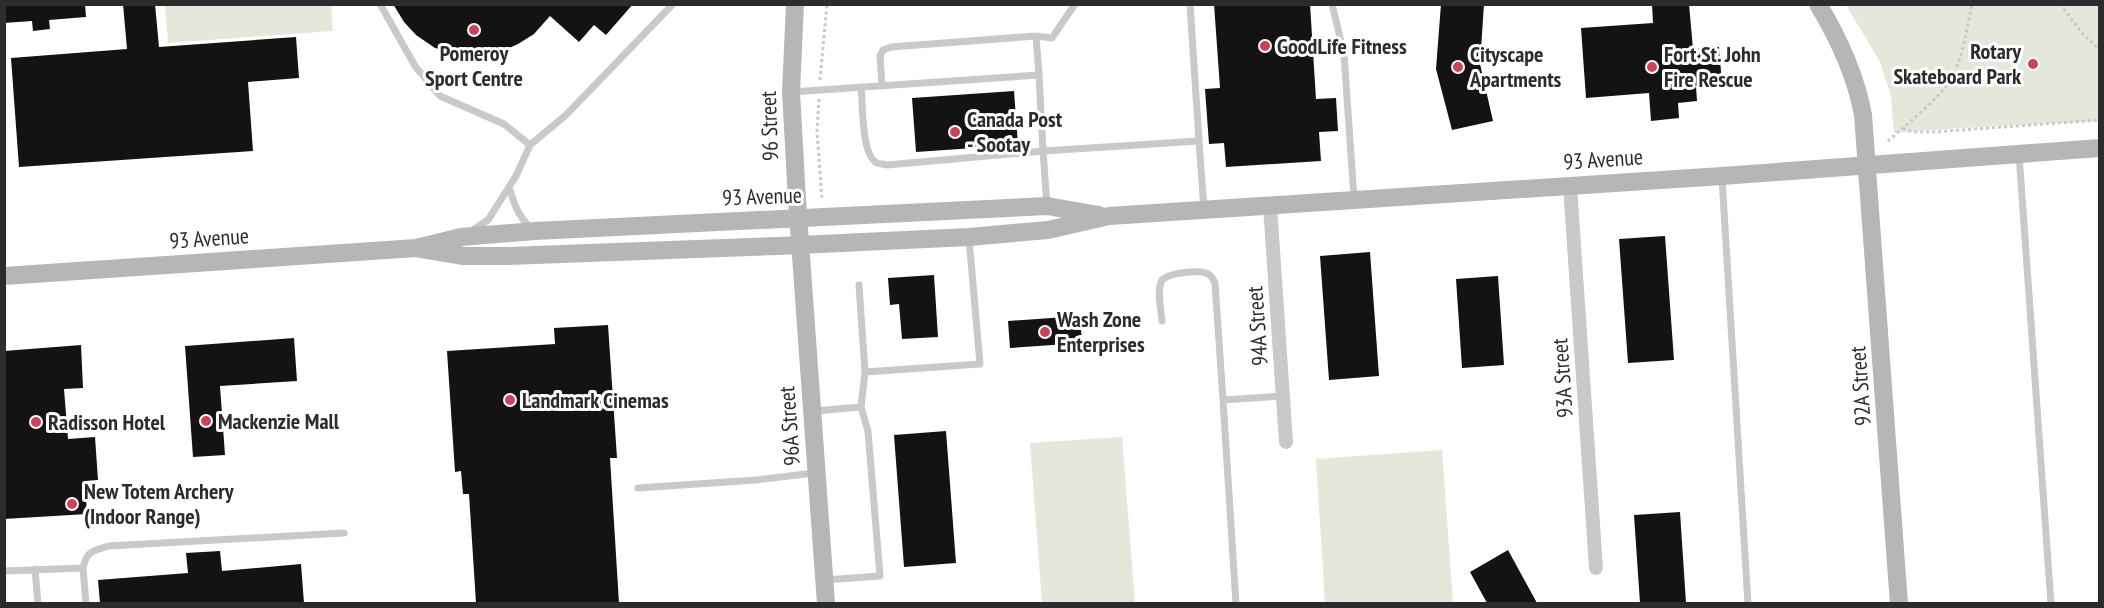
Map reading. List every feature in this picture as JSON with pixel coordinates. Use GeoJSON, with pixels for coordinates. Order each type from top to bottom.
{"type":"FeatureCollection","features":[{"type":"Feature","properties":{"kind":"main road","name":"96 Street"},"geometry":{"type":"LineString","coordinates":[[795,4],[791,92],[801,245]]}},
{"type":"Feature","properties":{"kind":"main road","name":"92A Street"},"geometry":{"type":"LineString","coordinates":[[1818,4],[1840,46],[1858,90],[1863,116],[1899,603]]}},
{"type":"Feature","properties":{"kind":"main road","name":"93 Avenue"},"geometry":{"type":"LineString","coordinates":[[416,248],[464,256],[506,256],[969,237],[1048,231],[1109,216],[1722,176],[2100,148]]}},
{"type":"Feature","properties":{"kind":"main road","name":"93 Avenue"},"geometry":{"type":"LineString","coordinates":[[4,276],[416,248],[461,237],[535,231],[1047,206],[1109,216]]}},
{"type":"Feature","properties":{"kind":"main road","name":"96A Street"},"geometry":{"type":"LineString","coordinates":[[801,245],[826,603]]}},
{"type":"Feature","properties":{"kind":"street","name":"93A Street"},"geometry":{"type":"LineString","coordinates":[[1570,186],[1596,568]]}},
{"type":"Feature","properties":{"kind":"street","name":"94A Street"},"geometry":{"type":"LineString","coordinates":[[1270,206],[1286,442]]}},
{"type":"Feature","properties":{"kind":"lane"},"geometry":{"type":"LineString","coordinates":[[380,4],[415,66],[440,96],[504,124],[530,145]]}},
{"type":"Feature","properties":{"kind":"lane"},"geometry":{"type":"LineString","coordinates":[[461,237],[488,220],[530,145],[566,116],[673,4]]}},
{"type":"Feature","properties":{"kind":"lane"},"geometry":{"type":"LineString","coordinates":[[882,86],[880,56],[883,50],[891,47],[1036,36],[1052,38],[1075,4]]}},
{"type":"Feature","properties":{"kind":"lane"},"geometry":{"type":"LineString","coordinates":[[1190,4],[1204,210]]}},
{"type":"Feature","properties":{"kind":"lane"},"geometry":{"type":"LineString","coordinates":[[1332,4],[1344,54],[1354,201]]}},
{"type":"Feature","properties":{"kind":"lane"},"geometry":{"type":"LineString","coordinates":[[1036,36],[1047,206]]}},
{"type":"Feature","properties":{"kind":"lane"},"geometry":{"type":"LineString","coordinates":[[791,92],[1039,75]]}},
{"type":"Feature","properties":{"kind":"lane"},"geometry":{"type":"LineString","coordinates":[[861,87],[865,139],[869,154],[876,162],[887,165],[1043,151],[1199,141]]}},
{"type":"Feature","properties":{"kind":"lane"},"geometry":{"type":"LineString","coordinates":[[2019,154],[2051,603]]}},
{"type":"Feature","properties":{"kind":"lane"},"geometry":{"type":"LineString","coordinates":[[1722,176],[1748,603]]}},
{"type":"Feature","properties":{"kind":"lane"},"geometry":{"type":"LineString","coordinates":[[508,187],[516,210],[523,221],[535,231]]}},
{"type":"Feature","properties":{"kind":"lane"},"geometry":{"type":"LineString","coordinates":[[865,372],[980,364],[969,237]]}},
{"type":"Feature","properties":{"kind":"lane"},"geometry":{"type":"LineString","coordinates":[[1162,321],[1160,288],[1165,276],[1206,273],[1212,277],[1215,284],[1236,603]]}},
{"type":"Feature","properties":{"kind":"lane"},"geometry":{"type":"LineString","coordinates":[[824,580],[880,576],[868,431],[861,407],[865,372],[859,285]]}},
{"type":"Feature","properties":{"kind":"lane"},"geometry":{"type":"LineString","coordinates":[[1223,400],[1283,396]]}},
{"type":"Feature","properties":{"kind":"lane"},"geometry":{"type":"LineString","coordinates":[[812,411],[861,407]]}},
{"type":"Feature","properties":{"kind":"lane"},"geometry":{"type":"LineString","coordinates":[[638,488],[756,480],[817,473]]}},
{"type":"Feature","properties":{"kind":"lane"},"geometry":{"type":"LineString","coordinates":[[86,603],[83,568],[86,556],[109,546],[344,533]]}},
{"type":"Feature","properties":{"kind":"lane"},"geometry":{"type":"LineString","coordinates":[[4,571],[83,568]]}},
{"type":"Feature","properties":{"kind":"lane"},"geometry":{"type":"LineString","coordinates":[[35,569],[38,603]]}},
{"type":"Feature","properties":{"kind":"path"},"geometry":{"type":"LineString","coordinates":[[1888,141],[1952,79],[1965,40],[1972,4]]}},
{"type":"Feature","properties":{"kind":"path"},"geometry":{"type":"LineString","coordinates":[[2060,4],[2082,33],[2100,50]]}},
{"type":"Feature","properties":{"kind":"path"},"geometry":{"type":"LineString","coordinates":[[1903,128],[1912,132],[1933,132],[2100,120]]}},
{"type":"Feature","properties":{"kind":"shaded area"},"geometry":{"type":"Polygon","coordinates":[[[165,5],[331,5],[333,31],[168,43],[165,5]]]}},
{"type":"Feature","properties":{"kind":"shaded area"},"geometry":{"type":"Polygon","coordinates":[[[1846,5],[2099,5],[2099,121],[1894,133],[1891,96],[1880,62],[1846,5]]]}},
{"type":"Feature","properties":{"kind":"shaded area"},"geometry":{"type":"Polygon","coordinates":[[[1122,437],[1135,603],[1042,603],[1030,443],[1122,437]]]}},
{"type":"Feature","properties":{"kind":"shaded area"},"geometry":{"type":"Polygon","coordinates":[[[1442,450],[1453,603],[1325,603],[1316,459],[1442,450]]]}},
{"type":"Feature","properties":{"kind":"building"},"geometry":{"type":"Polygon","coordinates":[[[4,4],[85,4],[86,17],[49,20],[50,29],[33,31],[32,21],[4,23],[4,4]]]}},
{"type":"Feature","properties":{"kind":"building"},"geometry":{"type":"Polygon","coordinates":[[[123,4],[155,4],[159,47],[296,37],[299,78],[248,82],[253,151],[19,167],[11,58],[127,49],[123,4]]]}},
{"type":"Feature","properties":{"kind":"building","name":"Pomeroy Sport Centre"},"geometry":{"type":"Polygon","coordinates":[[[393,4],[633,4],[606,35],[594,25],[579,42],[550,16],[534,34],[518,44],[484,55],[466,55],[435,48],[416,35],[404,22],[393,4]]]}},
{"type":"Feature","properties":{"kind":"building","name":"GoodLife Fitness"},"geometry":{"type":"Polygon","coordinates":[[[1214,4],[1310,4],[1316,99],[1336,98],[1338,131],[1319,132],[1321,161],[1226,167],[1224,143],[1209,144],[1205,89],[1220,88],[1214,4]]]}},
{"type":"Feature","properties":{"kind":"building","name":"Cityscape Apartments"},"geometry":{"type":"Polygon","coordinates":[[[1441,4],[1484,4],[1480,64],[1493,121],[1452,130],[1436,69],[1441,4]]]}},
{"type":"Feature","properties":{"kind":"building","name":"Fort St. John Fire Rescue"},"geometry":{"type":"Polygon","coordinates":[[[1652,4],[1689,4],[1693,49],[1719,47],[1722,84],[1696,86],[1697,101],[1678,103],[1679,118],[1651,121],[1649,93],[1586,98],[1581,28],[1653,23],[1652,4]]]}},
{"type":"Feature","properties":{"kind":"building"},"geometry":{"type":"Polygon","coordinates":[[[1014,91],[1018,145],[916,152],[912,98],[1014,91]]]}},
{"type":"Feature","properties":{"kind":"building"},"geometry":{"type":"Polygon","coordinates":[[[1665,236],[1674,360],[1628,363],[1619,239],[1665,236]]]}},
{"type":"Feature","properties":{"kind":"building"},"geometry":{"type":"Polygon","coordinates":[[[1370,252],[1379,376],[1329,380],[1320,256],[1370,252]]]}},
{"type":"Feature","properties":{"kind":"building"},"geometry":{"type":"Polygon","coordinates":[[[934,275],[938,337],[902,339],[899,304],[890,305],[888,278],[934,275]]]}},
{"type":"Feature","properties":{"kind":"building"},"geometry":{"type":"Polygon","coordinates":[[[1498,276],[1504,365],[1462,368],[1456,279],[1498,276]]]}},
{"type":"Feature","properties":{"kind":"building","name":"Wash Zone Enterprises"},"geometry":{"type":"Polygon","coordinates":[[[1080,316],[1082,343],[1010,348],[1008,321],[1080,316]]]}},
{"type":"Feature","properties":{"kind":"building"},"geometry":{"type":"Polygon","coordinates":[[[608,325],[617,458],[610,458],[619,603],[476,603],[469,494],[463,494],[461,471],[455,472],[447,351],[555,344],[554,328],[608,325]]]}},
{"type":"Feature","properties":{"kind":"building","name":"Mackenzie Mall"},"geometry":{"type":"Polygon","coordinates":[[[294,338],[297,381],[220,386],[225,455],[193,457],[185,346],[294,338]]]}},
{"type":"Feature","properties":{"kind":"building","name":"Radisson Hotel"},"geometry":{"type":"Polygon","coordinates":[[[81,345],[83,388],[64,389],[68,439],[95,437],[98,480],[85,481],[87,514],[4,519],[4,351],[81,345]]]}},
{"type":"Feature","properties":{"kind":"building"},"geometry":{"type":"Polygon","coordinates":[[[946,431],[956,563],[904,567],[894,435],[946,431]]]}},
{"type":"Feature","properties":{"kind":"building"},"geometry":{"type":"Polygon","coordinates":[[[1680,512],[1686,603],[1640,603],[1634,515],[1680,512]]]}},
{"type":"Feature","properties":{"kind":"building"},"geometry":{"type":"Polygon","coordinates":[[[1508,550],[1537,603],[1487,603],[1470,572],[1508,550]]]}},
{"type":"Feature","properties":{"kind":"building"},"geometry":{"type":"Polygon","coordinates":[[[220,551],[222,571],[301,564],[304,603],[100,603],[98,580],[188,573],[186,553],[220,551]]]}},
{"type":"Feature","properties":{"kind":"place","name":"Pomeroy Sport Centre"},"geometry":{"type":"Point","coordinates":[474,30]}},
{"type":"Feature","properties":{"kind":"place","name":"GoodLife Fitness"},"geometry":{"type":"Point","coordinates":[1265,46]}},
{"type":"Feature","properties":{"kind":"place","name":"Rotary Skateboard Park"},"geometry":{"type":"Point","coordinates":[2033,64]}},
{"type":"Feature","properties":{"kind":"place","name":"Cityscape Apartments"},"geometry":{"type":"Point","coordinates":[1458,67]}},
{"type":"Feature","properties":{"kind":"place","name":"Fort St. John Fire Rescue"},"geometry":{"type":"Point","coordinates":[1652,67]}},
{"type":"Feature","properties":{"kind":"place","name":"Canada Post - Sootay"},"geometry":{"type":"Point","coordinates":[955,132]}},
{"type":"Feature","properties":{"kind":"place","name":"Wash Zone Enterprises"},"geometry":{"type":"Point","coordinates":[1045,332]}},
{"type":"Feature","properties":{"kind":"place","name":"Landmark Cinemas"},"geometry":{"type":"Point","coordinates":[510,400]}},
{"type":"Feature","properties":{"kind":"place","name":"Mackenzie Mall"},"geometry":{"type":"Point","coordinates":[206,421]}},
{"type":"Feature","properties":{"kind":"place","name":"Radisson Hotel"},"geometry":{"type":"Point","coordinates":[36,422]}},
{"type":"Feature","properties":{"kind":"place","name":"New Totem Archery (Indoor Range)"},"geometry":{"type":"Point","coordinates":[72,504]}}]}
